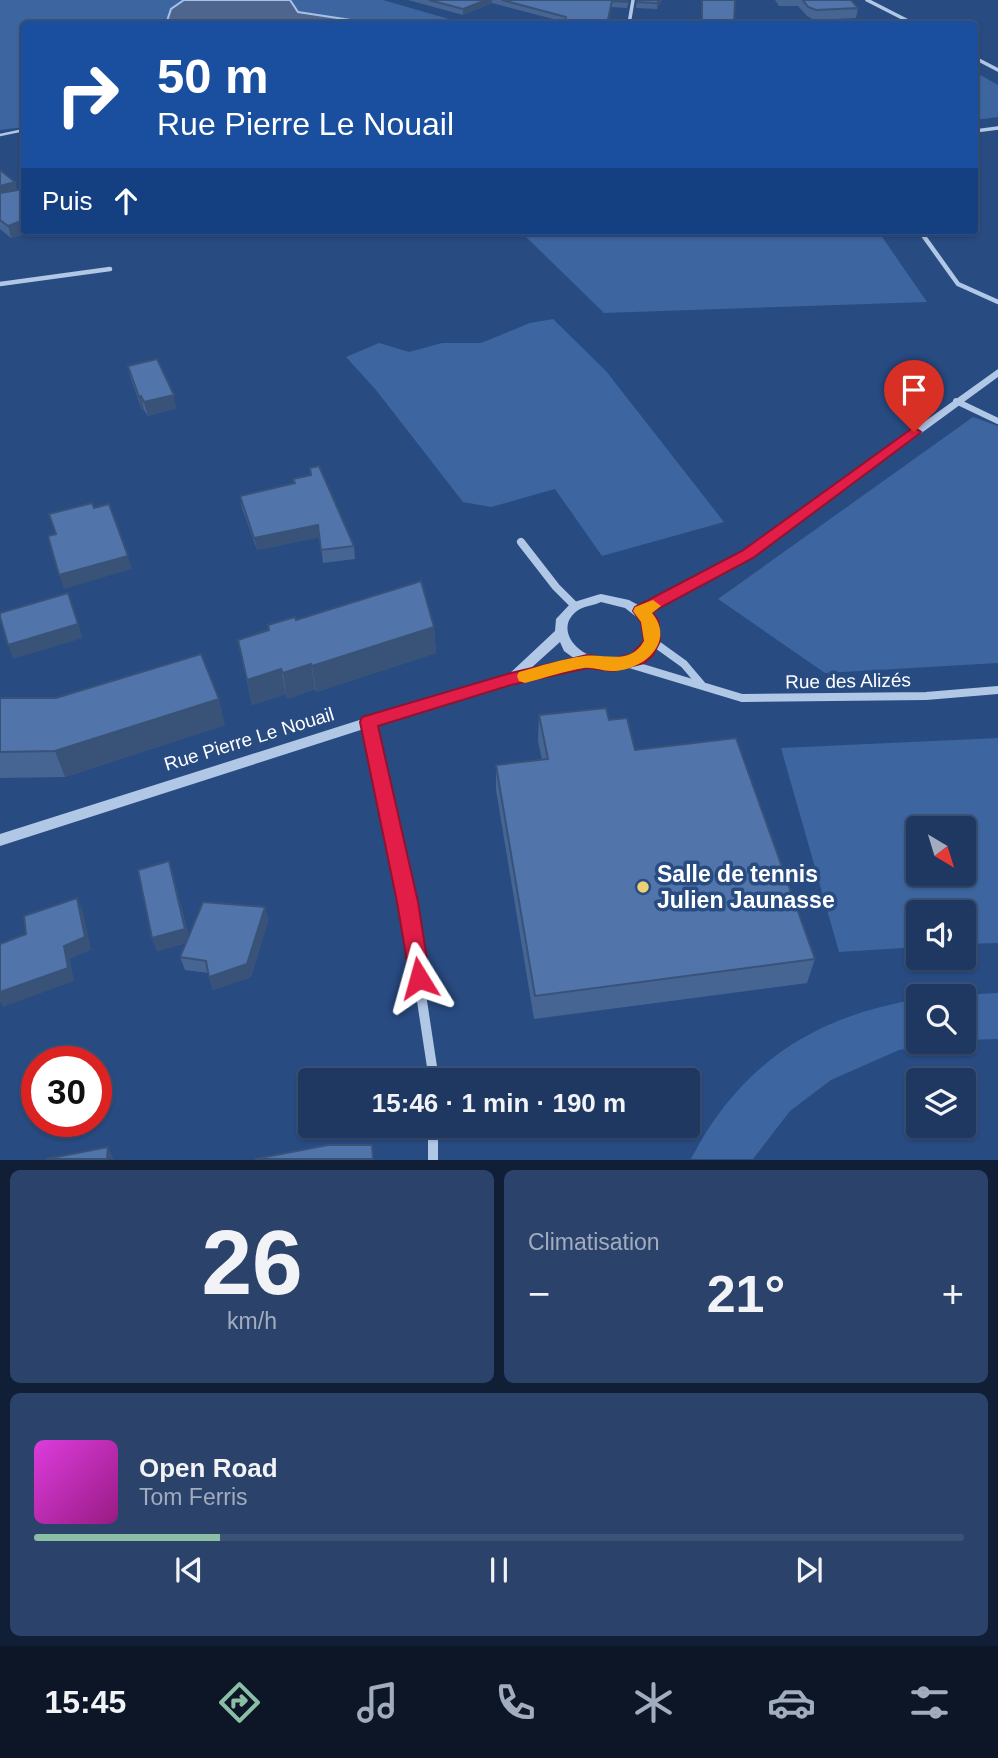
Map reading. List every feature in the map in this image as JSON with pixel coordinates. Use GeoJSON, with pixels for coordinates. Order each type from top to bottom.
{"type":"FeatureCollection","features":[{"type":"Feature","properties":{"kind":"street"},"geometry":{"type":"LineString","coordinates":[[630,21],[633,0]]}},
{"type":"Feature","properties":{"kind":"street"},"geometry":{"type":"LineString","coordinates":[[867,0],[908,21]]}},
{"type":"Feature","properties":{"kind":"street"},"geometry":{"type":"LineString","coordinates":[[978,60],[998,70]]}},
{"type":"Feature","properties":{"kind":"street"},"geometry":{"type":"LineString","coordinates":[[978,131],[998,128]]}},
{"type":"Feature","properties":{"kind":"street"},"geometry":{"type":"LineString","coordinates":[[923,235],[958,284],[998,302]]}},
{"type":"Feature","properties":{"kind":"street"},"geometry":{"type":"LineString","coordinates":[[0,284],[110,269]]}},
{"type":"Feature","properties":{"kind":"street"},"geometry":{"type":"LineString","coordinates":[[641,611],[748,554],[998,372]]}},
{"type":"Feature","properties":{"kind":"street"},"geometry":{"type":"LineString","coordinates":[[956,401],[998,421]]}},
{"type":"Feature","properties":{"kind":"street"},"geometry":{"type":"LineString","coordinates":[[521,542],[556,587],[575,606]]}},
{"type":"Feature","properties":{"kind":"street"},"geometry":{"type":"LineString","coordinates":[[608,599],[629,604],[641,611],[649,620],[652,641],[647,651],[625,663],[600,665],[587,661],[564,645],[560,634],[560,623],[566,614],[587,601],[608,599]]}},
{"type":"Feature","properties":{"kind":"street","name":"Rue Pierre Le Nouail"},"geometry":{"type":"LineString","coordinates":[[511,679],[560,634]]}},
{"type":"Feature","properties":{"kind":"street","name":"Rue des Alizés"},"geometry":{"type":"LineString","coordinates":[[652,641],[684,664],[701,684]]}},
{"type":"Feature","properties":{"kind":"street","name":"Rue Pierre Le Nouail"},"geometry":{"type":"LineString","coordinates":[[0,840],[369,722],[511,679],[587,661]]}},
{"type":"Feature","properties":{"kind":"street","name":"Rue des Alizés"},"geometry":{"type":"LineString","coordinates":[[625,663],[742,698],[926,696],[998,690]]}},
{"type":"Feature","properties":{"kind":"street"},"geometry":{"type":"LineString","coordinates":[[369,722],[407,902],[432,1068]]}},
{"type":"Feature","properties":{"kind":"street"},"geometry":{"type":"LineString","coordinates":[[433,1138],[433,1160]]}},
{"type":"Feature","properties":{"kind":"lane"},"geometry":{"type":"LineString","coordinates":[[0,135],[21,131]]}},
{"type":"Feature","properties":{"kind":"shaded area"},"geometry":{"type":"Polygon","coordinates":[[[0,0],[383,0],[456,21],[21,21],[21,127],[0,130],[0,0]]]}},
{"type":"Feature","properties":{"kind":"shaded area"},"geometry":{"type":"Polygon","coordinates":[[[184,0],[290,0],[298,12],[357,21],[167,21],[171,9],[184,0]]]}},
{"type":"Feature","properties":{"kind":"shaded area"},"geometry":{"type":"Polygon","coordinates":[[[978,74],[998,85],[998,117],[978,120],[978,74]]]}},
{"type":"Feature","properties":{"kind":"shaded area"},"geometry":{"type":"Polygon","coordinates":[[[524,235],[881,235],[927,302],[604,313],[524,235]]]}},
{"type":"Feature","properties":{"kind":"shaded area"},"geometry":{"type":"Polygon","coordinates":[[[553,319],[606,371],[724,522],[602,556],[555,489],[491,507],[463,502],[376,390],[346,357],[379,343],[409,352],[442,343],[481,343],[530,323],[553,319]]]}},
{"type":"Feature","properties":{"kind":"shaded area"},"geometry":{"type":"Polygon","coordinates":[[[973,417],[998,426],[998,663],[825,673],[718,599],[973,417]]]}},
{"type":"Feature","properties":{"kind":"shaded area"},"geometry":{"type":"Polygon","coordinates":[[[998,738],[998,943],[976,944],[976,900],[906,900],[906,948],[839,952],[781,748],[998,738]]]}},
{"type":"Feature","properties":{"kind":"shaded area"},"geometry":{"type":"Polygon","coordinates":[[[998,993],[998,1039],[976,1040],[976,994],[998,993]]]}},
{"type":"Feature","properties":{"kind":"shaded area"},"geometry":{"type":"Polygon","coordinates":[[[906,1002],[906,1049],[831,1080],[790,1111],[753,1159],[691,1159],[733,1096],[757,1071],[814,1032],[881,1007],[906,1002]]]}},
{"type":"Feature","properties":{"kind":"building"},"geometry":{"type":"Polygon","coordinates":[[[429,0],[486,0],[463,9],[429,0]]]}},
{"type":"Feature","properties":{"kind":"building"},"geometry":{"type":"Polygon","coordinates":[[[502,0],[628,0],[612,1],[608,21],[565,21],[566,17],[502,0]]]}},
{"type":"Feature","properties":{"kind":"building"},"geometry":{"type":"Polygon","coordinates":[[[637,0],[659,0],[657,3],[637,0]]]}},
{"type":"Feature","properties":{"kind":"building"},"geometry":{"type":"Polygon","coordinates":[[[702,0],[735,0],[734,21],[702,21],[702,0]]]}},
{"type":"Feature","properties":{"kind":"building"},"geometry":{"type":"Polygon","coordinates":[[[803,0],[851,0],[858,8],[816,10],[808,7],[803,0]]]}},
{"type":"Feature","properties":{"kind":"building"},"geometry":{"type":"Polygon","coordinates":[[[0,170],[15,182],[0,186],[0,170]]]}},
{"type":"Feature","properties":{"kind":"building"},"geometry":{"type":"Polygon","coordinates":[[[21,190],[21,221],[8,226],[0,220],[0,193],[21,190]]]}},
{"type":"Feature","properties":{"kind":"building"},"geometry":{"type":"Polygon","coordinates":[[[157,359],[174,395],[144,402],[141,396],[139,397],[128,366],[157,359]]]}},
{"type":"Feature","properties":{"kind":"building"},"geometry":{"type":"Polygon","coordinates":[[[319,466],[354,546],[321,550],[318,525],[254,538],[240,496],[295,483],[293,479],[311,475],[310,468],[319,466]]]}},
{"type":"Feature","properties":{"kind":"building"},"geometry":{"type":"Polygon","coordinates":[[[92,503],[94,508],[109,504],[128,556],[59,575],[48,536],[56,534],[49,514],[92,503]]]}},
{"type":"Feature","properties":{"kind":"building"},"geometry":{"type":"Polygon","coordinates":[[[421,581],[434,627],[312,666],[311,664],[283,673],[281,669],[247,680],[238,640],[269,630],[268,625],[295,617],[296,620],[421,581]]]}},
{"type":"Feature","properties":{"kind":"building"},"geometry":{"type":"Polygon","coordinates":[[[68,593],[78,624],[8,645],[0,613],[68,593]]]}},
{"type":"Feature","properties":{"kind":"building"},"geometry":{"type":"Polygon","coordinates":[[[201,654],[219,699],[55,751],[0,752],[0,698],[56,698],[201,654]]]}},
{"type":"Feature","properties":{"kind":"building","name":"Salle de tennis Julien Jaunasse"},"geometry":{"type":"Polygon","coordinates":[[[606,708],[609,720],[627,718],[635,750],[736,738],[815,959],[535,996],[496,765],[548,759],[539,715],[606,708]]]}},
{"type":"Feature","properties":{"kind":"building"},"geometry":{"type":"Polygon","coordinates":[[[169,861],[185,929],[152,938],[138,870],[169,861]]]}},
{"type":"Feature","properties":{"kind":"building"},"geometry":{"type":"Polygon","coordinates":[[[77,898],[85,937],[64,946],[68,968],[0,992],[0,944],[26,934],[24,916],[77,898]]]}},
{"type":"Feature","properties":{"kind":"building"},"geometry":{"type":"Polygon","coordinates":[[[203,902],[265,907],[247,964],[209,977],[206,961],[180,957],[203,902]]]}},
{"type":"Feature","properties":{"kind":"building"},"geometry":{"type":"Polygon","coordinates":[[[328,1145],[372,1145],[373,1159],[255,1159],[328,1145]]]}},
{"type":"Feature","properties":{"kind":"building"},"geometry":{"type":"Polygon","coordinates":[[[108,1147],[107,1159],[46,1159],[108,1147]]]}},
{"type":"Feature","properties":{"kind":"slow traffic"},"geometry":{"type":"LineString","coordinates":[[525,676],[587,661],[613,665],[638,658],[647,651],[653,630],[641,611],[653,606]]}},
{"type":"Feature","properties":{"kind":"place","name":"Salle de tennis Julien Jaunasse"},"geometry":{"type":"Point","coordinates":[643,887]}},
{"type":"Feature","properties":{"kind":"route"},"geometry":{"type":"LineString","coordinates":[[419,978],[407,902],[369,722],[511,679],[550,672],[587,661],[613,665],[638,658],[647,651],[653,630],[641,611],[748,554],[914,432]]}}]}
